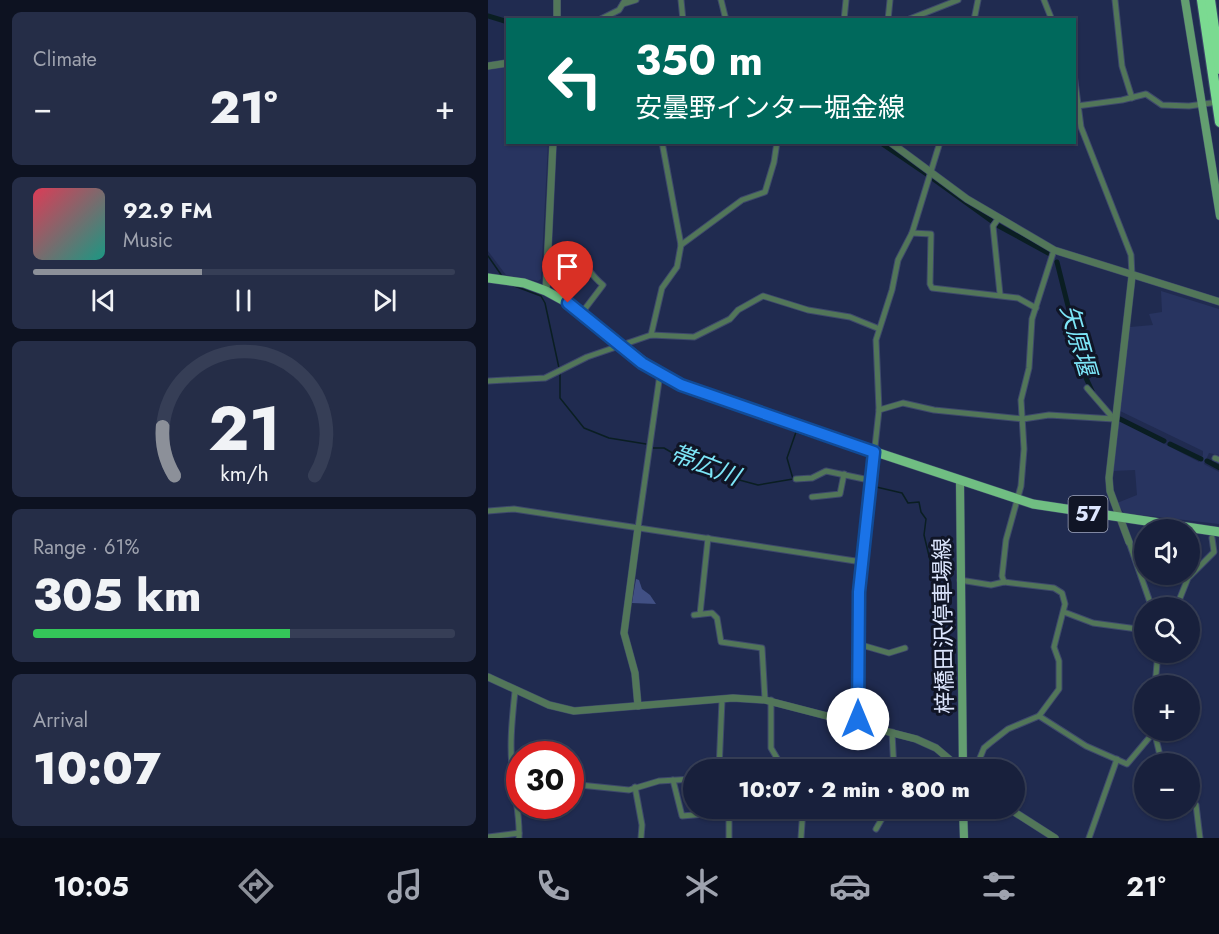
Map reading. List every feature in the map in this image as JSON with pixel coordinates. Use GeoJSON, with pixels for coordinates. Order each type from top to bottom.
{"type":"FeatureCollection","features":[{"type":"Feature","properties":{"kind":"highway"},"geometry":{"type":"LineString","coordinates":[[1202,0],[1220,122]]}},
{"type":"Feature","properties":{"kind":"highway"},"geometry":{"type":"LineString","coordinates":[[1210,0],[1220,69]]}},
{"type":"Feature","properties":{"kind":"main road"},"geometry":{"type":"LineString","coordinates":[[1186,0],[1200,104],[1220,216]]}},
{"type":"Feature","properties":{"kind":"main road","name":"57"},"geometry":{"type":"LineString","coordinates":[[488,278],[524,283],[546,291],[581,314],[620,346],[660,374],[695,391],[1017,500],[1216,535]]}},
{"type":"Feature","properties":{"kind":"main road","name":"梓橋田沢停車場線"},"geometry":{"type":"LineString","coordinates":[[960,482],[962,759]]}},
{"type":"Feature","properties":{"kind":"main road"},"geometry":{"type":"LineString","coordinates":[[963,819],[964,838]]}},
{"type":"Feature","properties":{"kind":"street"},"geometry":{"type":"LineString","coordinates":[[557,0],[557,18]]}},
{"type":"Feature","properties":{"kind":"street"},"geometry":{"type":"LineString","coordinates":[[604,18],[614,14],[624,2],[636,0]]}},
{"type":"Feature","properties":{"kind":"street"},"geometry":{"type":"LineString","coordinates":[[681,0],[683,18]]}},
{"type":"Feature","properties":{"kind":"street"},"geometry":{"type":"LineString","coordinates":[[721,0],[726,18]]}},
{"type":"Feature","properties":{"kind":"street"},"geometry":{"type":"LineString","coordinates":[[844,18],[846,0]]}},
{"type":"Feature","properties":{"kind":"street"},"geometry":{"type":"LineString","coordinates":[[887,18],[890,0]]}},
{"type":"Feature","properties":{"kind":"street"},"geometry":{"type":"LineString","coordinates":[[912,18],[958,0]]}},
{"type":"Feature","properties":{"kind":"street"},"geometry":{"type":"LineString","coordinates":[[974,18],[978,0]]}},
{"type":"Feature","properties":{"kind":"street"},"geometry":{"type":"LineString","coordinates":[[1044,0],[1051,18]]}},
{"type":"Feature","properties":{"kind":"street"},"geometry":{"type":"LineString","coordinates":[[1115,0],[1122,66],[1132,98]]}},
{"type":"Feature","properties":{"kind":"street"},"geometry":{"type":"LineString","coordinates":[[488,66],[506,63]]}},
{"type":"Feature","properties":{"kind":"street"},"geometry":{"type":"LineString","coordinates":[[1148,597],[1120,518],[1109,478],[1132,276],[1131,255],[1076,110],[1146,94],[1162,105],[1211,103]]}},
{"type":"Feature","properties":{"kind":"street"},"geometry":{"type":"LineString","coordinates":[[546,291],[553,144]]}},
{"type":"Feature","properties":{"kind":"street"},"geometry":{"type":"LineString","coordinates":[[651,335],[662,288],[677,267],[681,245],[662,144]]}},
{"type":"Feature","properties":{"kind":"street"},"geometry":{"type":"LineString","coordinates":[[681,245],[742,200],[765,192],[777,144]]}},
{"type":"Feature","properties":{"kind":"street"},"geometry":{"type":"LineString","coordinates":[[893,144],[998,219],[1054,250],[1220,302]]}},
{"type":"Feature","properties":{"kind":"street"},"geometry":{"type":"LineString","coordinates":[[858,723],[859,592],[869,480],[879,411],[877,328],[893,290],[898,260],[912,233],[939,144]]}},
{"type":"Feature","properties":{"kind":"street"},"geometry":{"type":"LineString","coordinates":[[998,219],[994,226],[1000,294]]}},
{"type":"Feature","properties":{"kind":"street"},"geometry":{"type":"LineString","coordinates":[[912,233],[931,234],[930,284],[932,288],[1000,294],[1018,298],[1036,308]]}},
{"type":"Feature","properties":{"kind":"street"},"geometry":{"type":"LineString","coordinates":[[1004,582],[1002,576],[1006,540],[1017,500],[1024,449],[1022,390],[1029,368],[1032,320],[1054,250]]}},
{"type":"Feature","properties":{"kind":"street"},"geometry":{"type":"LineString","coordinates":[[549,252],[574,252],[588,267],[593,278],[603,285],[581,314]]}},
{"type":"Feature","properties":{"kind":"street"},"geometry":{"type":"LineString","coordinates":[[488,381],[545,378],[587,357],[651,335],[694,337],[730,319],[738,310],[763,296],[808,310],[850,317],[877,328]]}},
{"type":"Feature","properties":{"kind":"street"},"geometry":{"type":"LineString","coordinates":[[638,706],[635,672],[624,633],[660,374]]}},
{"type":"Feature","properties":{"kind":"street"},"geometry":{"type":"LineString","coordinates":[[1087,388],[1114,419]]}},
{"type":"Feature","properties":{"kind":"street"},"geometry":{"type":"LineString","coordinates":[[879,411],[903,403],[934,410],[1023,418],[1049,415],[1114,419]]}},
{"type":"Feature","properties":{"kind":"street"},"geometry":{"type":"LineString","coordinates":[[796,479],[812,478],[826,471],[869,480]]}},
{"type":"Feature","properties":{"kind":"street"},"geometry":{"type":"LineString","coordinates":[[812,496],[840,494],[844,474]]}},
{"type":"Feature","properties":{"kind":"street"},"geometry":{"type":"LineString","coordinates":[[488,511],[514,510],[862,562]]}},
{"type":"Feature","properties":{"kind":"street"},"geometry":{"type":"LineString","coordinates":[[1180,597],[1188,578],[1214,552],[1216,535]]}},
{"type":"Feature","properties":{"kind":"street"},"geometry":{"type":"LineString","coordinates":[[708,538],[697,614],[709,612],[717,618],[721,642],[762,648],[771,748],[777,759]]}},
{"type":"Feature","properties":{"kind":"street"},"geometry":{"type":"LineString","coordinates":[[959,580],[992,585],[1004,582],[1059,589],[1065,604],[1054,647],[1059,661],[1059,689],[1039,716],[1008,729],[984,748],[980,759]]}},
{"type":"Feature","properties":{"kind":"street"},"geometry":{"type":"LineString","coordinates":[[1064,612],[1093,623],[1134,629]]}},
{"type":"Feature","properties":{"kind":"street"},"geometry":{"type":"LineString","coordinates":[[858,644],[889,653],[905,648]]}},
{"type":"Feature","properties":{"kind":"street"},"geometry":{"type":"LineString","coordinates":[[488,677],[549,705],[574,711],[722,700],[768,700],[892,732],[931,745],[948,759]]}},
{"type":"Feature","properties":{"kind":"street"},"geometry":{"type":"LineString","coordinates":[[511,741],[515,691]]}},
{"type":"Feature","properties":{"kind":"street"},"geometry":{"type":"LineString","coordinates":[[719,759],[722,700]]}},
{"type":"Feature","properties":{"kind":"street"},"geometry":{"type":"LineString","coordinates":[[1039,716],[1086,746],[1127,764],[1146,741]]}},
{"type":"Feature","properties":{"kind":"street"},"geometry":{"type":"LineString","coordinates":[[892,732],[893,759]]}},
{"type":"Feature","properties":{"kind":"street"},"geometry":{"type":"LineString","coordinates":[[1089,838],[1117,759]]}},
{"type":"Feature","properties":{"kind":"street"},"geometry":{"type":"LineString","coordinates":[[673,780],[683,816]]}},
{"type":"Feature","properties":{"kind":"street"},"geometry":{"type":"LineString","coordinates":[[584,785],[629,790],[635,787],[683,780]]}},
{"type":"Feature","properties":{"kind":"street"},"geometry":{"type":"LineString","coordinates":[[635,787],[642,825],[641,838]]}},
{"type":"Feature","properties":{"kind":"street"},"geometry":{"type":"LineString","coordinates":[[488,837],[519,836],[519,819]]}},
{"type":"Feature","properties":{"kind":"street"},"geometry":{"type":"LineString","coordinates":[[729,819],[729,838]]}},
{"type":"Feature","properties":{"kind":"street"},"geometry":{"type":"LineString","coordinates":[[801,838],[802,819]]}},
{"type":"Feature","properties":{"kind":"street"},"geometry":{"type":"LineString","coordinates":[[876,829],[882,819]]}},
{"type":"Feature","properties":{"kind":"street"},"geometry":{"type":"LineString","coordinates":[[1025,819],[1055,838]]}},
{"type":"Feature","properties":{"kind":"street"},"geometry":{"type":"LineString","coordinates":[[1198,819],[1200,838]]}},
{"type":"Feature","properties":{"kind":"shaded area"},"geometry":{"type":"Polygon","coordinates":[[[506,67],[506,144],[548,144],[541,279],[538,281],[506,275],[488,251],[488,70],[506,67]]]}},
{"type":"Feature","properties":{"kind":"shaded area"},"geometry":{"type":"Polygon","coordinates":[[[1161,291],[1219,309],[1219,455],[1209,453],[1204,464],[1219,472],[1219,524],[1200,522],[1200,519],[1176,519],[1124,513],[1117,503],[1137,495],[1135,470],[1112,471],[1119,420],[1199,462],[1203,455],[1203,451],[1120,411],[1130,327],[1153,325],[1149,314],[1162,312],[1161,291]]]}},
{"type":"Feature","properties":{"kind":"shaded area"},"geometry":{"type":"Polygon","coordinates":[[[636,579],[639,580],[642,589],[656,604],[632,603],[636,579]]]}},
{"type":"Feature","properties":{"kind":"waterway","name":"矢原堰"},"geometry":{"type":"LineString","coordinates":[[488,16],[506,21]]}},
{"type":"Feature","properties":{"kind":"waterway","name":"矢原堰"},"geometry":{"type":"LineString","coordinates":[[882,144],[928,175]]}},
{"type":"Feature","properties":{"kind":"waterway","name":"矢原堰"},"geometry":{"type":"LineString","coordinates":[[932,178],[993,222]]}},
{"type":"Feature","properties":{"kind":"waterway","name":"矢原堰"},"geometry":{"type":"LineString","coordinates":[[997,225],[1050,254]]}},
{"type":"Feature","properties":{"kind":"waterway","name":"帯広川"},"geometry":{"type":"LineString","coordinates":[[488,256],[502,276]]}},
{"type":"Feature","properties":{"kind":"waterway","name":"矢原堰"},"geometry":{"type":"LineString","coordinates":[[1057,262],[1086,378],[1092,391]]}},
{"type":"Feature","properties":{"kind":"waterway","name":"帯広川"},"geometry":{"type":"LineString","coordinates":[[509,284],[541,296],[545,303],[559,368]]}},
{"type":"Feature","properties":{"kind":"waterway","name":"帯広川"},"geometry":{"type":"LineString","coordinates":[[560,373],[560,398],[584,428],[609,438],[646,444]]}},
{"type":"Feature","properties":{"kind":"waterway"},"geometry":{"type":"LineString","coordinates":[[757,418],[795,431]]}},
{"type":"Feature","properties":{"kind":"waterway","name":"矢原堰"},"geometry":{"type":"LineString","coordinates":[[1120,419],[1164,441]]}},
{"type":"Feature","properties":{"kind":"waterway","name":"帯広川"},"geometry":{"type":"LineString","coordinates":[[652,448],[664,448],[702,470],[758,485],[793,479],[787,458],[796,432],[870,456],[868,478]]}},
{"type":"Feature","properties":{"kind":"waterway","name":"矢原堰"},"geometry":{"type":"LineString","coordinates":[[1170,444],[1201,459]]}},
{"type":"Feature","properties":{"kind":"waterway","name":"矢原堰"},"geometry":{"type":"LineString","coordinates":[[1207,461],[1220,468]]}},
{"type":"Feature","properties":{"kind":"waterway"},"geometry":{"type":"LineString","coordinates":[[872,486],[902,493],[908,503],[919,502],[921,512],[926,519],[924,535],[930,560],[953,570]]}},
{"type":"Feature","properties":{"kind":"route"},"geometry":{"type":"LineString","coordinates":[[568,303],[642,363],[681,385],[874,452],[869,480],[859,592],[858,719]]}}]}
